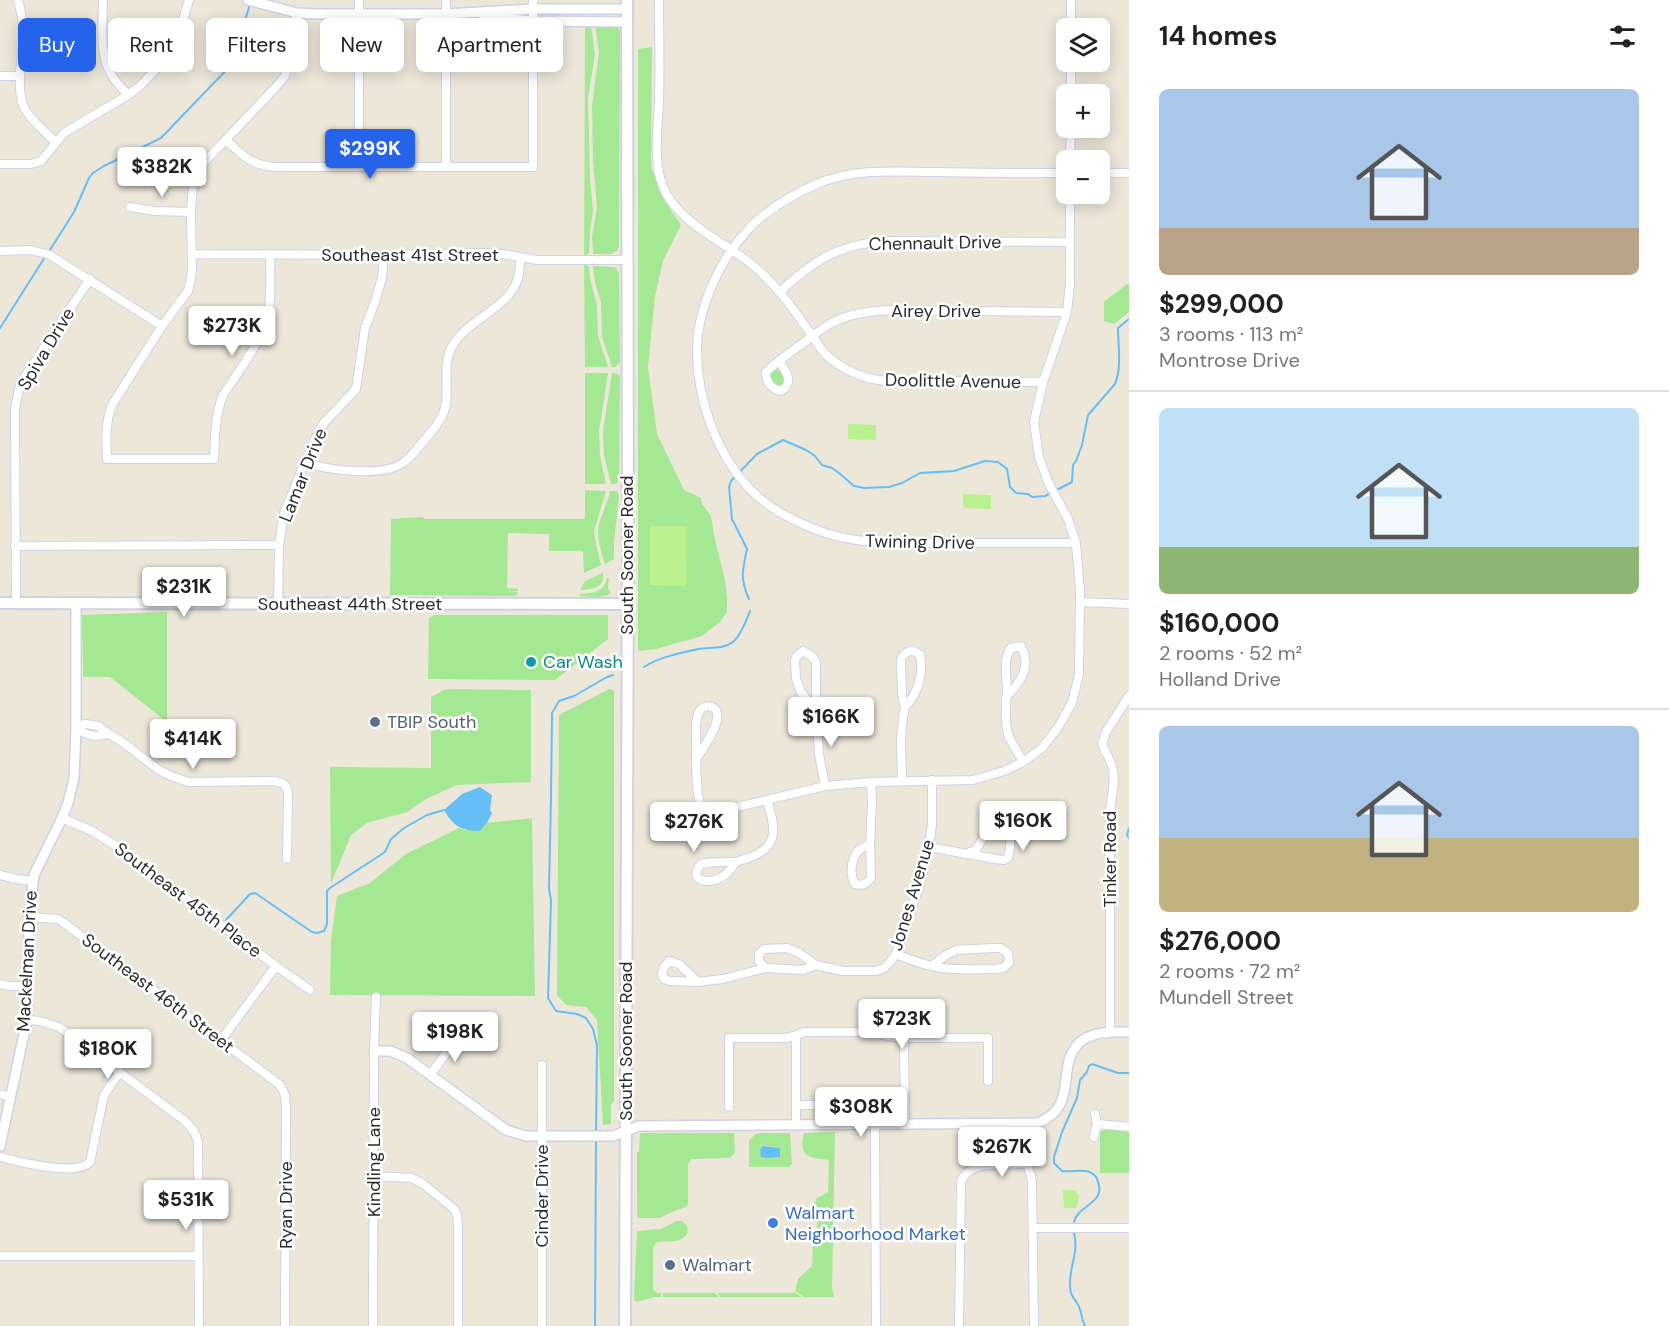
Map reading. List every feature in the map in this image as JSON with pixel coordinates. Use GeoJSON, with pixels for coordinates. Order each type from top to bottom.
{"type":"FeatureCollection","features":[{"type":"Feature","properties":{"kind":"main road","name":"South Sooner Road"},"geometry":{"type":"LineString","coordinates":[[625,1326],[627,5]]}},
{"type":"Feature","properties":{"kind":"main road","name":"Southeast 44th Street"},"geometry":{"type":"LineString","coordinates":[[0,603],[627,604]]}},
{"type":"Feature","properties":{"kind":"street"},"geometry":{"type":"LineString","coordinates":[[18,0],[23,28],[20,76],[22,98],[25,109],[31,117],[56,142]]}},
{"type":"Feature","properties":{"kind":"street"},"geometry":{"type":"LineString","coordinates":[[103,0],[105,59],[110,73],[128,95]]}},
{"type":"Feature","properties":{"kind":"street"},"geometry":{"type":"LineString","coordinates":[[0,164],[31,164],[41,161],[56,142],[73,127],[140,86],[165,60],[176,43],[189,0]]}},
{"type":"Feature","properties":{"kind":"street"},"geometry":{"type":"LineString","coordinates":[[248,0],[297,13],[359,15],[446,14],[533,5],[627,5]]}},
{"type":"Feature","properties":{"kind":"street"},"geometry":{"type":"LineString","coordinates":[[359,0],[360,167]]}},
{"type":"Feature","properties":{"kind":"street"},"geometry":{"type":"LineString","coordinates":[[446,0],[446,167]]}},
{"type":"Feature","properties":{"kind":"street","name":"Doolittle Avenue"},"geometry":{"type":"LineString","coordinates":[[659,0],[658,165],[667,194],[690,221],[754,266],[780,292],[824,353],[848,371],[867,378],[887,381],[1043,382]]}},
{"type":"Feature","properties":{"kind":"street"},"geometry":{"type":"LineString","coordinates":[[1071,0],[1071,18]]}},
{"type":"Feature","properties":{"kind":"street"},"geometry":{"type":"LineString","coordinates":[[270,254],[268,316],[263,331],[219,406],[214,459],[107,459],[106,426],[112,405],[162,326],[188,291],[193,254],[191,212],[194,173],[285,76],[291,55],[297,13]]}},
{"type":"Feature","properties":{"kind":"street"},"geometry":{"type":"LineString","coordinates":[[446,14],[496,18]]}},
{"type":"Feature","properties":{"kind":"street"},"geometry":{"type":"LineString","coordinates":[[563,21],[627,22]]}},
{"type":"Feature","properties":{"kind":"street"},"geometry":{"type":"LineString","coordinates":[[226,140],[250,161],[263,166],[533,167],[533,72]]}},
{"type":"Feature","properties":{"kind":"street"},"geometry":{"type":"LineString","coordinates":[[0,76],[20,76]]}},
{"type":"Feature","properties":{"kind":"street","name":"Twining Drive"},"geometry":{"type":"LineString","coordinates":[[1056,173],[881,172],[845,175],[820,183],[781,202],[746,231],[714,280],[706,301],[697,350],[702,394],[712,429],[736,471],[756,495],[785,515],[819,531],[846,540],[880,543],[1076,543]]}},
{"type":"Feature","properties":{"kind":"street"},"geometry":{"type":"LineString","coordinates":[[1110,173],[1129,173]]}},
{"type":"Feature","properties":{"kind":"street"},"geometry":{"type":"LineString","coordinates":[[697,758],[717,720],[716,710],[713,707],[703,708],[698,714],[696,791],[703,810],[713,813],[825,786],[902,780],[973,780],[1004,771],[1023,762],[1041,748],[1057,729],[1072,703],[1079,674],[1080,602],[1076,543],[1068,519],[1048,482],[1039,457],[1034,422],[1043,382],[1067,312],[1070,284],[1070,204]]}},
{"type":"Feature","properties":{"kind":"street"},"geometry":{"type":"LineString","coordinates":[[130,207],[155,211],[191,212]]}},
{"type":"Feature","properties":{"kind":"street","name":"Chennault Drive"},"geometry":{"type":"LineString","coordinates":[[780,292],[799,274],[831,253],[863,243],[883,241],[1070,242]]}},
{"type":"Feature","properties":{"kind":"street"},"geometry":{"type":"LineString","coordinates":[[0,251],[31,250],[50,255],[162,326]]}},
{"type":"Feature","properties":{"kind":"street","name":"Southeast 41st Street"},"geometry":{"type":"LineString","coordinates":[[193,254],[487,253],[537,260],[628,260]]}},
{"type":"Feature","properties":{"kind":"street","name":"Lamar Drive"},"geometry":{"type":"LineString","coordinates":[[278,604],[279,545],[284,513],[323,424],[356,389],[364,328],[382,279],[384,255]]}},
{"type":"Feature","properties":{"kind":"street"},"geometry":{"type":"LineString","coordinates":[[306,463],[336,469],[371,471],[404,463],[440,421],[445,409],[447,364],[452,345],[463,332],[513,291],[518,279],[520,258]]}},
{"type":"Feature","properties":{"kind":"street","name":"Spiva Drive"},"geometry":{"type":"LineString","coordinates":[[16,603],[15,408],[19,389],[35,359],[90,279]]}},
{"type":"Feature","properties":{"kind":"street","name":"Airey Drive"},"geometry":{"type":"LineString","coordinates":[[779,361],[812,336],[838,321],[850,316],[877,311],[1067,312]]}},
{"type":"Feature","properties":{"kind":"street"},"geometry":{"type":"LineString","coordinates":[[15,546],[279,545]]}},
{"type":"Feature","properties":{"kind":"street"},"geometry":{"type":"LineString","coordinates":[[1080,602],[1129,604]]}},
{"type":"Feature","properties":{"kind":"street","name":"Mackelman Drive"},"geometry":{"type":"LineString","coordinates":[[0,1146],[27,1020],[32,881],[62,818],[74,778],[76,603]]}},
{"type":"Feature","properties":{"kind":"street"},"geometry":{"type":"LineString","coordinates":[[1006,697],[1017,686],[1025,667],[1026,660],[1021,646],[1011,648],[1007,654],[1005,667],[1006,712],[1009,739],[1023,762]]}},
{"type":"Feature","properties":{"kind":"street"},"geometry":{"type":"LineString","coordinates":[[902,780],[903,717],[906,707],[916,693],[921,674],[920,655],[912,650],[902,656],[901,660],[902,695],[906,707]]}},
{"type":"Feature","properties":{"kind":"street"},"geometry":{"type":"LineString","coordinates":[[816,711],[801,692],[796,679],[795,661],[803,651],[813,657],[816,662],[819,754],[825,786]]}},
{"type":"Feature","properties":{"kind":"street","name":"Tinker Road"},"geometry":{"type":"LineString","coordinates":[[1110,1032],[1110,815],[1114,778],[1112,766],[1102,744],[1106,732],[1129,696]]}},
{"type":"Feature","properties":{"kind":"street"},"geometry":{"type":"LineString","coordinates":[[76,728],[85,724],[99,726],[159,770],[188,783],[273,781],[283,783],[288,792],[287,859]]}},
{"type":"Feature","properties":{"kind":"street"},"geometry":{"type":"LineString","coordinates":[[93,725],[93,736]]}},
{"type":"Feature","properties":{"kind":"street"},"geometry":{"type":"LineString","coordinates":[[76,728],[87,736],[109,734]]}},
{"type":"Feature","properties":{"kind":"street","name":"Jones Avenue"},"geometry":{"type":"LineString","coordinates":[[765,968],[759,961],[759,954],[764,949],[787,948],[816,965],[843,970],[876,972],[884,968],[896,954],[920,884],[932,824],[932,780]]}},
{"type":"Feature","properties":{"kind":"street"},"geometry":{"type":"LineString","coordinates":[[870,844],[856,855],[851,872],[855,884],[862,886],[871,878],[871,782]]}},
{"type":"Feature","properties":{"kind":"street"},"geometry":{"type":"LineString","coordinates":[[735,862],[731,870],[714,880],[704,882],[700,880],[697,873],[701,864],[735,862],[759,854],[767,848],[774,834],[774,823],[767,800]]}},
{"type":"Feature","properties":{"kind":"street","name":"Southeast 45th Place"},"geometry":{"type":"LineString","coordinates":[[62,818],[92,831],[113,844],[310,990]]}},
{"type":"Feature","properties":{"kind":"street"},"geometry":{"type":"LineString","coordinates":[[929,847],[965,854],[1004,860],[1008,858],[1010,852],[1008,823],[992,824],[976,849],[965,854]]}},
{"type":"Feature","properties":{"kind":"street"},"geometry":{"type":"LineString","coordinates":[[0,875],[32,881]]}},
{"type":"Feature","properties":{"kind":"street","name":"Southeast 46th Street"},"geometry":{"type":"LineString","coordinates":[[29,917],[58,919],[64,923],[280,1085]]}},
{"type":"Feature","properties":{"kind":"street"},"geometry":{"type":"LineString","coordinates":[[896,954],[919,963],[932,966],[944,968],[1003,968],[1009,963],[1008,953],[1001,948],[956,950],[932,966]]}},
{"type":"Feature","properties":{"kind":"street"},"geometry":{"type":"LineString","coordinates":[[698,982],[723,979],[765,968],[803,970],[816,965]]}},
{"type":"Feature","properties":{"kind":"street"},"geometry":{"type":"LineString","coordinates":[[221,1040],[276,966]]}},
{"type":"Feature","properties":{"kind":"street"},"geometry":{"type":"LineString","coordinates":[[0,984],[27,986]]}},
{"type":"Feature","properties":{"kind":"street","name":"Kindling Lane"},"geometry":{"type":"LineString","coordinates":[[374,1326],[376,998]]}},
{"type":"Feature","properties":{"kind":"street"},"geometry":{"type":"LineString","coordinates":[[27,1020],[59,1027],[185,1121],[196,1133],[198,1142],[199,1326]]}},
{"type":"Feature","properties":{"kind":"street"},"geometry":{"type":"LineString","coordinates":[[729,1107],[729,1038],[787,1038],[805,1032],[876,1032],[904,1038],[988,1038],[988,1081]]}},
{"type":"Feature","properties":{"kind":"street"},"geometry":{"type":"LineString","coordinates":[[374,1051],[390,1051],[406,1058],[506,1130],[526,1136],[613,1136],[639,1126],[1037,1123],[1048,1119],[1058,1109],[1064,1096],[1068,1065],[1080,1042],[1090,1036],[1110,1032],[1129,1032]]}},
{"type":"Feature","properties":{"kind":"street"},"geometry":{"type":"LineString","coordinates":[[796,1035],[796,1125]]}},
{"type":"Feature","properties":{"kind":"street"},"geometry":{"type":"LineString","coordinates":[[430,1075],[459,1036]]}},
{"type":"Feature","properties":{"kind":"street"},"geometry":{"type":"LineString","coordinates":[[904,1038],[905,1125]]}},
{"type":"Feature","properties":{"kind":"street","name":"Cinder Drive"},"geometry":{"type":"LineString","coordinates":[[542,1065],[542,1326]]}},
{"type":"Feature","properties":{"kind":"street"},"geometry":{"type":"LineString","coordinates":[[0,1157],[42,1167],[66,1168],[88,1165],[104,1095],[120,1072]]}},
{"type":"Feature","properties":{"kind":"street","name":"Ryan Drive"},"geometry":{"type":"LineString","coordinates":[[280,1085],[285,1095],[286,1106],[285,1326]]}},
{"type":"Feature","properties":{"kind":"street"},"geometry":{"type":"LineString","coordinates":[[0,1094],[10,1097]]}},
{"type":"Feature","properties":{"kind":"street"},"geometry":{"type":"LineString","coordinates":[[796,1105],[905,1105]]}},
{"type":"Feature","properties":{"kind":"street"},"geometry":{"type":"LineString","coordinates":[[1094,1137],[1097,1124],[1095,1114]]}},
{"type":"Feature","properties":{"kind":"street"},"geometry":{"type":"LineString","coordinates":[[1024,1124],[1027,1163],[1032,1181],[1034,1326]]}},
{"type":"Feature","properties":{"kind":"street"},"geometry":{"type":"LineString","coordinates":[[1097,1124],[1129,1127]]}},
{"type":"Feature","properties":{"kind":"street"},"geometry":{"type":"LineString","coordinates":[[875,1125],[876,1326]]}},
{"type":"Feature","properties":{"kind":"street"},"geometry":{"type":"LineString","coordinates":[[959,1326],[960,1186],[962,1178],[970,1169],[982,1166],[1027,1163]]}},
{"type":"Feature","properties":{"kind":"street"},"geometry":{"type":"LineString","coordinates":[[374,1176],[411,1178],[422,1183],[454,1209],[458,1227],[458,1326]]}},
{"type":"Feature","properties":{"kind":"street"},"geometry":{"type":"LineString","coordinates":[[1034,1228],[1129,1228]]}},
{"type":"Feature","properties":{"kind":"street"},"geometry":{"type":"LineString","coordinates":[[0,1256],[198,1256]]}},
{"type":"Feature","properties":{"kind":"green space"},"geometry":{"type":"Polygon","coordinates":[[[585,24],[591,25],[595,55],[588,97],[593,211],[589,253],[584,256],[585,24]]]}},
{"type":"Feature","properties":{"kind":"green space"},"geometry":{"type":"Polygon","coordinates":[[[595,24],[615,25],[620,33],[619,245],[618,250],[611,254],[593,254],[592,237],[597,207],[592,105],[599,52],[595,24]]]}},
{"type":"Feature","properties":{"kind":"green space"},"geometry":{"type":"Polygon","coordinates":[[[652,47],[651,167],[664,200],[681,225],[663,261],[655,296],[648,367],[657,434],[684,490],[701,498],[702,504],[711,516],[725,580],[727,612],[720,622],[702,636],[656,649],[638,651],[638,49],[652,47]]]}},
{"type":"Feature","properties":{"kind":"green space"},"geometry":{"type":"Polygon","coordinates":[[[584,264],[589,267],[597,306],[598,336],[608,367],[585,367],[584,264]]]}},
{"type":"Feature","properties":{"kind":"green space"},"geometry":{"type":"Polygon","coordinates":[[[593,266],[615,267],[619,273],[620,363],[615,367],[612,367],[602,337],[601,303],[593,266]]]}},
{"type":"Feature","properties":{"kind":"green space"},"geometry":{"type":"Polygon","coordinates":[[[1129,284],[1129,312],[1114,324],[1104,321],[1104,302],[1129,284]]]}},
{"type":"Feature","properties":{"kind":"green space"},"geometry":{"type":"Polygon","coordinates":[[[773,369],[782,372],[786,381],[783,384],[777,386],[772,380],[770,375],[773,369]]]}},
{"type":"Feature","properties":{"kind":"green space"},"geometry":{"type":"Polygon","coordinates":[[[585,373],[608,373],[599,431],[600,455],[606,484],[585,484],[585,373]]]}},
{"type":"Feature","properties":{"kind":"green space"},"geometry":{"type":"Polygon","coordinates":[[[612,373],[620,377],[619,480],[616,484],[611,484],[604,455],[603,432],[612,373]]]}},
{"type":"Feature","properties":{"kind":"green space"},"geometry":{"type":"Polygon","coordinates":[[[848,424],[876,425],[876,440],[848,439],[848,424]]]}},
{"type":"Feature","properties":{"kind":"green space"},"geometry":{"type":"Polygon","coordinates":[[[585,490],[606,491],[594,531],[601,565],[584,573],[583,551],[549,551],[549,534],[508,533],[507,588],[518,589],[518,591],[507,592],[518,592],[516,596],[390,595],[391,519],[423,517],[424,519],[585,519],[585,490]]]}},
{"type":"Feature","properties":{"kind":"green space"},"geometry":{"type":"Polygon","coordinates":[[[610,491],[617,491],[619,496],[614,559],[605,564],[599,544],[598,529],[610,491]]]}},
{"type":"Feature","properties":{"kind":"green space"},"geometry":{"type":"Polygon","coordinates":[[[963,494],[991,495],[991,509],[963,508],[963,494]]]}},
{"type":"Feature","properties":{"kind":"green space"},"geometry":{"type":"Polygon","coordinates":[[[650,526],[687,526],[686,586],[650,585],[650,526]]]}},
{"type":"Feature","properties":{"kind":"green space"},"geometry":{"type":"Polygon","coordinates":[[[603,573],[600,585],[580,590],[585,581],[603,573]]]}},
{"type":"Feature","properties":{"kind":"green space"},"geometry":{"type":"Polygon","coordinates":[[[609,578],[608,589],[611,593],[600,597],[580,596],[580,594],[593,592],[603,587],[609,578]]]}},
{"type":"Feature","properties":{"kind":"green space"},"geometry":{"type":"Polygon","coordinates":[[[167,612],[167,722],[110,677],[83,677],[82,615],[167,612]]]}},
{"type":"Feature","properties":{"kind":"green space","name":"Car Wash"},"geometry":{"type":"Polygon","coordinates":[[[435,615],[608,615],[608,639],[555,680],[428,679],[429,618],[435,615]]]}},
{"type":"Feature","properties":{"kind":"green space"},"geometry":{"type":"Polygon","coordinates":[[[446,689],[531,690],[531,782],[457,785],[426,799],[407,812],[367,823],[351,835],[331,884],[330,767],[431,768],[431,697],[446,689]]]}},
{"type":"Feature","properties":{"kind":"green space"},"geometry":{"type":"Polygon","coordinates":[[[609,689],[614,690],[614,1101],[611,1105],[611,1124],[603,1125],[597,1020],[586,1007],[566,1005],[557,995],[559,715],[609,689]]]}},
{"type":"Feature","properties":{"kind":"green space"},"geometry":{"type":"Polygon","coordinates":[[[532,818],[535,996],[330,995],[331,940],[337,896],[370,883],[406,854],[459,828],[465,830],[483,828],[487,823],[532,818]]]}},
{"type":"Feature","properties":{"kind":"green space"},"geometry":{"type":"Polygon","coordinates":[[[1112,1128],[1129,1130],[1129,1173],[1100,1173],[1101,1131],[1112,1128]]]}},
{"type":"Feature","properties":{"kind":"green space"},"geometry":{"type":"Polygon","coordinates":[[[835,1132],[832,1288],[834,1297],[804,1297],[795,1291],[798,1279],[812,1266],[813,1244],[817,1244],[817,1222],[813,1222],[813,1206],[817,1198],[828,1192],[829,1160],[811,1157],[804,1152],[804,1133],[835,1132]]]}},
{"type":"Feature","properties":{"kind":"green space"},"geometry":{"type":"Polygon","coordinates":[[[734,1133],[735,1153],[730,1158],[691,1159],[688,1165],[688,1204],[686,1207],[660,1218],[639,1218],[637,1217],[637,1152],[639,1152],[640,1134],[734,1133]]]}},
{"type":"Feature","properties":{"kind":"green space"},"geometry":{"type":"Polygon","coordinates":[[[790,1133],[792,1164],[790,1167],[749,1167],[749,1140],[756,1134],[790,1133]],[[763,1146],[760,1150],[761,1155],[780,1156],[777,1147],[763,1146]]]}},
{"type":"Feature","properties":{"kind":"green space"},"geometry":{"type":"Polygon","coordinates":[[[1063,1190],[1075,1190],[1079,1197],[1076,1208],[1064,1208],[1063,1190]]]}},
{"type":"Feature","properties":{"kind":"green space"},"geometry":{"type":"Polygon","coordinates":[[[682,1221],[687,1226],[688,1232],[685,1236],[674,1241],[657,1242],[653,1247],[653,1289],[661,1293],[661,1297],[635,1301],[637,1231],[661,1229],[682,1221]]]}},
{"type":"Feature","properties":{"kind":"green space"},"geometry":{"type":"Polygon","coordinates":[[[794,1292],[802,1297],[721,1297],[717,1293],[791,1293],[794,1292]]]}},
{"type":"Feature","properties":{"kind":"green space"},"geometry":{"type":"Polygon","coordinates":[[[663,1293],[715,1293],[719,1297],[663,1297],[663,1293]]]}},
{"type":"Feature","properties":{"kind":"water"},"geometry":{"type":"Polygon","coordinates":[[[480,787],[492,795],[490,810],[492,813],[480,831],[468,830],[451,820],[444,810],[462,794],[480,787]]]}},
{"type":"Feature","properties":{"kind":"water"},"geometry":{"type":"Polygon","coordinates":[[[763,1146],[780,1148],[780,1157],[761,1157],[760,1150],[763,1146]]]}},
{"type":"Feature","properties":{"kind":"waterway"},"geometry":{"type":"LineString","coordinates":[[48,253],[74,212],[93,173],[161,138],[232,64],[250,4]]}},
{"type":"Feature","properties":{"kind":"waterway"},"geometry":{"type":"LineString","coordinates":[[0,328],[45,257]]}},
{"type":"Feature","properties":{"kind":"waterway"},"geometry":{"type":"LineString","coordinates":[[749,599],[743,575],[747,549],[732,519],[729,487],[731,481],[757,454],[783,440],[806,450],[822,465],[832,468],[854,486],[864,488],[889,487],[920,473],[954,471],[985,461],[998,462],[1007,469],[1010,487],[1016,493],[1028,494],[1032,497],[1045,496],[1072,482],[1073,465],[1082,445],[1088,415],[1115,384],[1119,364],[1118,328],[1129,319]]}},
{"type":"Feature","properties":{"kind":"waterway"},"geometry":{"type":"LineString","coordinates":[[644,667],[677,654],[730,644],[744,627],[750,611]]}},
{"type":"Feature","properties":{"kind":"waterway"},"geometry":{"type":"LineString","coordinates":[[596,1134],[597,1045],[593,1029],[586,1018],[577,1014],[556,1011],[548,998],[552,713],[559,701],[574,696],[613,675]]}},
{"type":"Feature","properties":{"kind":"waterway"},"geometry":{"type":"LineString","coordinates":[[226,920],[250,894],[255,893],[312,932],[324,931],[327,924],[327,891],[385,852],[391,839],[404,828],[427,815],[444,810]]}},
{"type":"Feature","properties":{"kind":"waterway"},"geometry":{"type":"LineString","coordinates":[[1129,828],[1127,835],[1129,838]]}},
{"type":"Feature","properties":{"kind":"waterway"},"geometry":{"type":"LineString","coordinates":[[1074,1222],[1081,1211],[1099,1194],[1094,1175],[1083,1171],[1062,1171],[1054,1163],[1062,1132],[1077,1098],[1080,1080],[1092,1064],[1118,1073],[1129,1073]]}},
{"type":"Feature","properties":{"kind":"waterway"},"geometry":{"type":"LineString","coordinates":[[595,1326],[596,1140]]}},
{"type":"Feature","properties":{"kind":"waterway"},"geometry":{"type":"LineString","coordinates":[[1074,1233],[1075,1254],[1070,1289],[1085,1326]]}},
{"type":"Feature","properties":{"kind":"place","name":"Car Wash"},"geometry":{"type":"Point","coordinates":[531,662]}},
{"type":"Feature","properties":{"kind":"place","name":"TBIP South"},"geometry":{"type":"Point","coordinates":[375,722]}},
{"type":"Feature","properties":{"kind":"place","name":"Walmart Neighborhood Market"},"geometry":{"type":"Point","coordinates":[773,1223]}},
{"type":"Feature","properties":{"kind":"place","name":"Walmart"},"geometry":{"type":"Point","coordinates":[670,1265]}}]}
